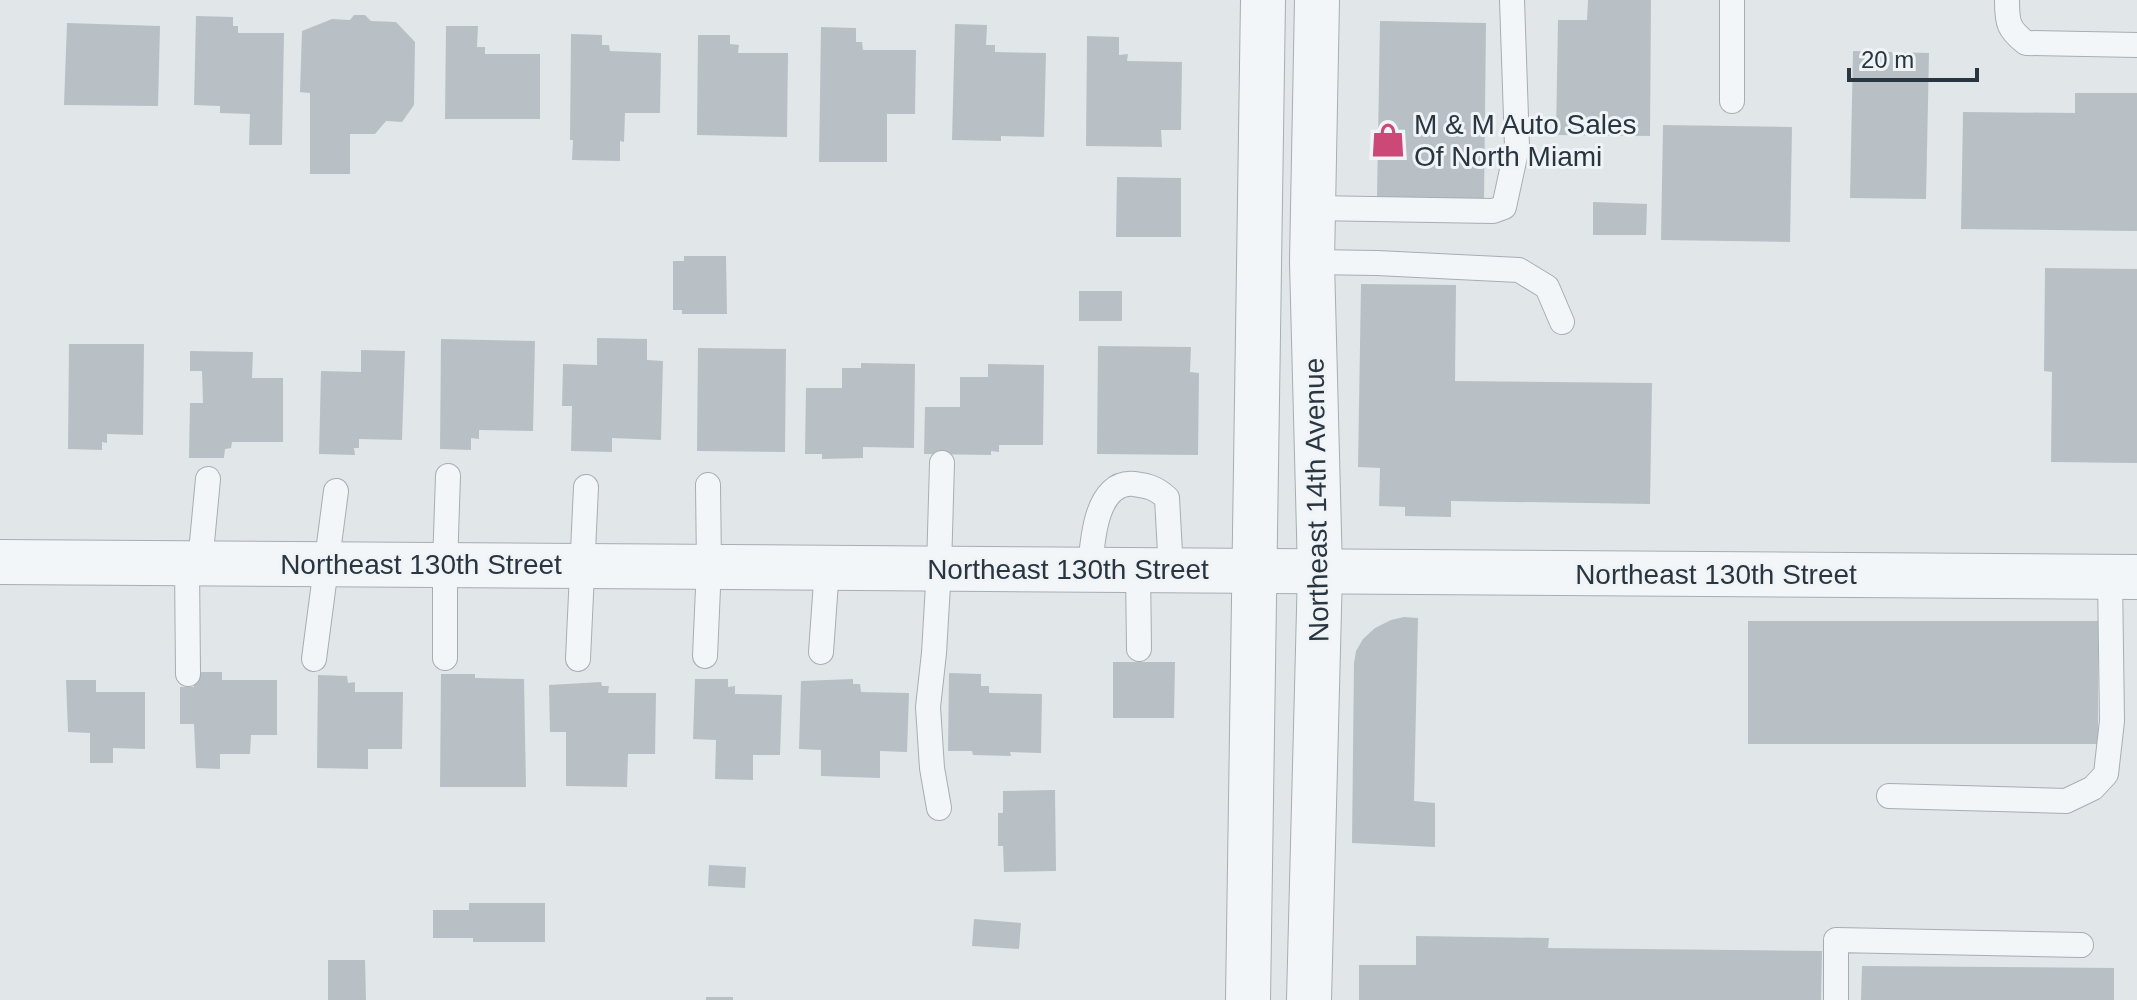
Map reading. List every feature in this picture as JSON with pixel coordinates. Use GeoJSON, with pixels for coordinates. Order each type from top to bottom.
{"type":"FeatureCollection","features":[{"type":"Feature","properties":{"kind":"street","name":"Northeast 14th Avenue"},"geometry":{"type":"LineString","coordinates":[[1248,1000],[1263,0]]}},
{"type":"Feature","properties":{"kind":"street","name":"Northeast 14th Avenue"},"geometry":{"type":"LineString","coordinates":[[1309,1000],[1320,571],[1312,262],[1317,0]]}},
{"type":"Feature","properties":{"kind":"street","name":"Northeast 130th Street"},"geometry":{"type":"LineString","coordinates":[[0,562],[2123,577]]}},
{"type":"Feature","properties":{"kind":"lane"},"geometry":{"type":"LineString","coordinates":[[1312,208],[1493,211],[1504,207],[1517,147],[1512,0]]}},
{"type":"Feature","properties":{"kind":"lane"},"geometry":{"type":"LineString","coordinates":[[1732,0],[1732,101]]}},
{"type":"Feature","properties":{"kind":"lane"},"geometry":{"type":"LineString","coordinates":[[2007,0],[2011,32],[2026,43],[2137,45]]}},
{"type":"Feature","properties":{"kind":"lane"},"geometry":{"type":"LineString","coordinates":[[1312,262],[1519,270],[1547,287],[1562,322]]}},
{"type":"Feature","properties":{"kind":"lane"},"geometry":{"type":"LineString","coordinates":[[939,808],[932,768],[928,707],[939,568],[942,463]]}},
{"type":"Feature","properties":{"kind":"lane"},"geometry":{"type":"LineString","coordinates":[[445,658],[448,476]]}},
{"type":"Feature","properties":{"kind":"lane"},"geometry":{"type":"LineString","coordinates":[[188,674],[193,563],[208,479]]}},
{"type":"Feature","properties":{"kind":"lane"},"geometry":{"type":"LineString","coordinates":[[1090,570],[1095,524],[1103,503],[1113,490],[1128,483],[1155,487],[1167,498],[1139,649]]}},
{"type":"Feature","properties":{"kind":"lane"},"geometry":{"type":"LineString","coordinates":[[705,656],[709,566],[708,485]]}},
{"type":"Feature","properties":{"kind":"lane"},"geometry":{"type":"LineString","coordinates":[[578,659],[586,487]]}},
{"type":"Feature","properties":{"kind":"lane"},"geometry":{"type":"LineString","coordinates":[[314,659],[336,491]]}},
{"type":"Feature","properties":{"kind":"lane"},"geometry":{"type":"LineString","coordinates":[[821,652],[827,568]]}},
{"type":"Feature","properties":{"kind":"lane"},"geometry":{"type":"LineString","coordinates":[[1889,796],[2066,801],[2093,788],[2106,774],[2123,577]]}},
{"type":"Feature","properties":{"kind":"lane"},"geometry":{"type":"LineString","coordinates":[[1836,1000],[1836,940],[2081,945]]}},
{"type":"Feature","properties":{"kind":"building"},"geometry":{"type":"Polygon","coordinates":[[[1588,0],[1651,0],[1650,136],[1556,135],[1558,20],[1587,20],[1588,0]]]}},
{"type":"Feature","properties":{"kind":"building"},"geometry":{"type":"Polygon","coordinates":[[[354,15],[365,15],[371,21],[396,22],[415,42],[414,105],[402,122],[386,121],[375,134],[350,134],[350,174],[310,174],[310,93],[300,92],[302,31],[332,19],[350,20],[354,15]]]}},
{"type":"Feature","properties":{"kind":"building"},"geometry":{"type":"Polygon","coordinates":[[[196,16],[233,17],[233,26],[238,26],[238,33],[284,33],[282,145],[249,145],[250,114],[220,113],[220,106],[194,105],[196,16]]]}},
{"type":"Feature","properties":{"kind":"building"},"geometry":{"type":"Polygon","coordinates":[[[1380,21],[1486,23],[1484,200],[1377,198],[1380,21]]]}},
{"type":"Feature","properties":{"kind":"building"},"geometry":{"type":"Polygon","coordinates":[[[67,23],[160,26],[158,106],[64,105],[67,23]]]}},
{"type":"Feature","properties":{"kind":"building"},"geometry":{"type":"Polygon","coordinates":[[[955,24],[987,25],[986,45],[995,45],[995,52],[1046,53],[1044,137],[1001,136],[1001,141],[952,140],[955,24]]]}},
{"type":"Feature","properties":{"kind":"building"},"geometry":{"type":"Polygon","coordinates":[[[446,26],[478,26],[477,47],[485,47],[485,54],[540,54],[540,119],[445,119],[446,26]]]}},
{"type":"Feature","properties":{"kind":"building"},"geometry":{"type":"Polygon","coordinates":[[[821,27],[856,28],[856,42],[862,42],[863,50],[916,50],[915,114],[887,114],[887,162],[819,162],[821,27]]]}},
{"type":"Feature","properties":{"kind":"building"},"geometry":{"type":"Polygon","coordinates":[[[571,34],[602,35],[602,45],[609,45],[610,51],[661,53],[660,113],[625,113],[620,161],[572,160],[571,34]]]}},
{"type":"Feature","properties":{"kind":"building"},"geometry":{"type":"Polygon","coordinates":[[[698,35],[730,35],[730,44],[739,45],[738,53],[788,53],[787,137],[697,135],[698,35]]]}},
{"type":"Feature","properties":{"kind":"building"},"geometry":{"type":"Polygon","coordinates":[[[1087,36],[1119,37],[1119,55],[1128,54],[1127,61],[1182,62],[1181,130],[1161,130],[1162,147],[1086,146],[1087,36]]]}},
{"type":"Feature","properties":{"kind":"building"},"geometry":{"type":"Polygon","coordinates":[[[1853,51],[1929,53],[1926,199],[1850,198],[1853,51]]]}},
{"type":"Feature","properties":{"kind":"building"},"geometry":{"type":"Polygon","coordinates":[[[2075,93],[2137,93],[2137,231],[1961,229],[1963,112],[2075,113],[2075,93]]]}},
{"type":"Feature","properties":{"kind":"building"},"geometry":{"type":"Polygon","coordinates":[[[1663,125],[1792,127],[1790,242],[1661,240],[1663,125]]]}},
{"type":"Feature","properties":{"kind":"building"},"geometry":{"type":"Polygon","coordinates":[[[1117,177],[1181,178],[1181,237],[1116,237],[1117,177]]]}},
{"type":"Feature","properties":{"kind":"building"},"geometry":{"type":"Polygon","coordinates":[[[1593,202],[1647,204],[1646,235],[1593,235],[1593,202]]]}},
{"type":"Feature","properties":{"kind":"building"},"geometry":{"type":"Polygon","coordinates":[[[684,256],[726,256],[727,314],[682,314],[682,310],[673,310],[673,261],[684,261],[684,256]]]}},
{"type":"Feature","properties":{"kind":"building"},"geometry":{"type":"Polygon","coordinates":[[[2045,268],[2137,269],[2137,463],[2051,462],[2052,372],[2044,371],[2045,268]]]}},
{"type":"Feature","properties":{"kind":"building"},"geometry":{"type":"Polygon","coordinates":[[[1361,284],[1456,285],[1455,381],[1652,383],[1650,504],[1451,501],[1451,517],[1405,516],[1405,507],[1379,506],[1380,468],[1358,467],[1361,284]]]}},
{"type":"Feature","properties":{"kind":"building"},"geometry":{"type":"Polygon","coordinates":[[[1079,291],[1122,291],[1122,321],[1079,321],[1079,291]]]}},
{"type":"Feature","properties":{"kind":"building"},"geometry":{"type":"Polygon","coordinates":[[[597,338],[647,339],[647,360],[663,361],[661,440],[612,438],[612,452],[571,451],[572,406],[562,406],[563,364],[597,365],[597,338]]]}},
{"type":"Feature","properties":{"kind":"building"},"geometry":{"type":"Polygon","coordinates":[[[441,339],[535,341],[533,431],[479,430],[479,439],[471,438],[471,450],[440,449],[441,339]]]}},
{"type":"Feature","properties":{"kind":"building"},"geometry":{"type":"Polygon","coordinates":[[[69,344],[144,344],[143,435],[107,434],[107,443],[102,442],[102,450],[68,449],[69,344]]]}},
{"type":"Feature","properties":{"kind":"building"},"geometry":{"type":"Polygon","coordinates":[[[1098,346],[1191,347],[1190,372],[1199,373],[1198,455],[1097,454],[1098,346]]]}},
{"type":"Feature","properties":{"kind":"building"},"geometry":{"type":"Polygon","coordinates":[[[698,348],[786,349],[785,452],[697,451],[698,348]]]}},
{"type":"Feature","properties":{"kind":"building"},"geometry":{"type":"Polygon","coordinates":[[[361,350],[405,351],[402,440],[359,439],[359,448],[354,448],[355,455],[319,454],[321,371],[361,372],[361,350]]]}},
{"type":"Feature","properties":{"kind":"building"},"geometry":{"type":"Polygon","coordinates":[[[190,351],[253,352],[252,378],[283,378],[283,442],[232,442],[231,448],[225,449],[224,458],[189,458],[190,403],[203,403],[202,371],[190,371],[190,351]]]}},
{"type":"Feature","properties":{"kind":"building"},"geometry":{"type":"Polygon","coordinates":[[[861,363],[915,364],[914,448],[863,447],[863,458],[822,459],[822,454],[805,454],[806,388],[842,388],[842,368],[861,368],[861,363]]]}},
{"type":"Feature","properties":{"kind":"building"},"geometry":{"type":"Polygon","coordinates":[[[988,364],[1044,365],[1043,445],[999,445],[999,452],[991,451],[991,455],[924,454],[925,407],[960,407],[960,377],[988,377],[988,364]]]}},
{"type":"Feature","properties":{"kind":"building"},"geometry":{"type":"Polygon","coordinates":[[[1404,617],[1418,618],[1414,801],[1435,803],[1435,847],[1352,843],[1356,651],[1375,628],[1404,617]]]}},
{"type":"Feature","properties":{"kind":"building"},"geometry":{"type":"Polygon","coordinates":[[[1748,621],[2098,621],[2098,744],[1748,744],[1748,621]]]}},
{"type":"Feature","properties":{"kind":"building"},"geometry":{"type":"Polygon","coordinates":[[[1113,662],[1175,662],[1174,718],[1113,718],[1113,662]]]}},
{"type":"Feature","properties":{"kind":"building"},"geometry":{"type":"Polygon","coordinates":[[[197,672],[222,672],[222,680],[277,680],[277,735],[251,735],[250,754],[220,754],[220,769],[196,768],[194,724],[180,724],[180,687],[194,687],[197,672]]]}},
{"type":"Feature","properties":{"kind":"building"},"geometry":{"type":"Polygon","coordinates":[[[949,673],[981,674],[981,686],[989,686],[989,693],[1042,694],[1041,753],[1010,752],[1011,756],[948,751],[949,673]]]}},
{"type":"Feature","properties":{"kind":"building"},"geometry":{"type":"Polygon","coordinates":[[[441,674],[524,679],[526,787],[440,787],[441,674]]]}},
{"type":"Feature","properties":{"kind":"building"},"geometry":{"type":"Polygon","coordinates":[[[318,675],[347,676],[348,683],[355,682],[355,692],[403,692],[402,749],[368,749],[368,769],[317,768],[318,675]]]}},
{"type":"Feature","properties":{"kind":"building"},"geometry":{"type":"Polygon","coordinates":[[[695,679],[728,679],[728,687],[735,686],[735,694],[782,695],[780,755],[753,755],[753,780],[715,779],[716,740],[693,739],[695,679]]]}},
{"type":"Feature","properties":{"kind":"building"},"geometry":{"type":"Polygon","coordinates":[[[853,679],[853,684],[860,684],[861,692],[909,693],[907,752],[880,751],[880,778],[821,776],[821,750],[799,749],[801,681],[853,679]]]}},
{"type":"Feature","properties":{"kind":"building"},"geometry":{"type":"Polygon","coordinates":[[[66,680],[96,680],[96,692],[145,692],[145,749],[113,748],[113,763],[90,763],[90,733],[68,732],[66,680]]]}},
{"type":"Feature","properties":{"kind":"building"},"geometry":{"type":"Polygon","coordinates":[[[601,682],[602,686],[609,686],[608,693],[656,693],[655,754],[628,754],[627,787],[566,786],[566,732],[550,732],[549,685],[601,682]]]}},
{"type":"Feature","properties":{"kind":"building"},"geometry":{"type":"Polygon","coordinates":[[[1055,790],[1056,871],[1004,872],[1003,846],[998,846],[998,813],[1003,813],[1003,791],[1055,790]]]}},
{"type":"Feature","properties":{"kind":"building"},"geometry":{"type":"Polygon","coordinates":[[[709,865],[746,867],[745,888],[708,886],[709,865]]]}},
{"type":"Feature","properties":{"kind":"building"},"geometry":{"type":"Polygon","coordinates":[[[469,903],[545,903],[545,942],[473,942],[473,938],[433,938],[433,910],[469,910],[469,903]]]}},
{"type":"Feature","properties":{"kind":"building"},"geometry":{"type":"Polygon","coordinates":[[[974,919],[1021,923],[1019,949],[972,946],[974,919]]]}},
{"type":"Feature","properties":{"kind":"building"},"geometry":{"type":"Polygon","coordinates":[[[1416,936],[1549,938],[1548,948],[1822,951],[1821,1000],[1359,1000],[1359,965],[1416,965],[1416,936]]]}},
{"type":"Feature","properties":{"kind":"building"},"geometry":{"type":"Polygon","coordinates":[[[328,960],[365,960],[366,1000],[328,1000],[328,960]]]}},
{"type":"Feature","properties":{"kind":"building"},"geometry":{"type":"Polygon","coordinates":[[[1862,966],[2114,968],[2114,1000],[1861,1000],[1862,966]]]}},
{"type":"Feature","properties":{"kind":"building"},"geometry":{"type":"Polygon","coordinates":[[[706,997],[733,997],[733,1000],[706,1000],[706,997]]]}},
{"type":"Feature","properties":{"kind":"place","name":"M & M Auto Sales Of North Miami"},"geometry":{"type":"Point","coordinates":[1388,140]}}]}
